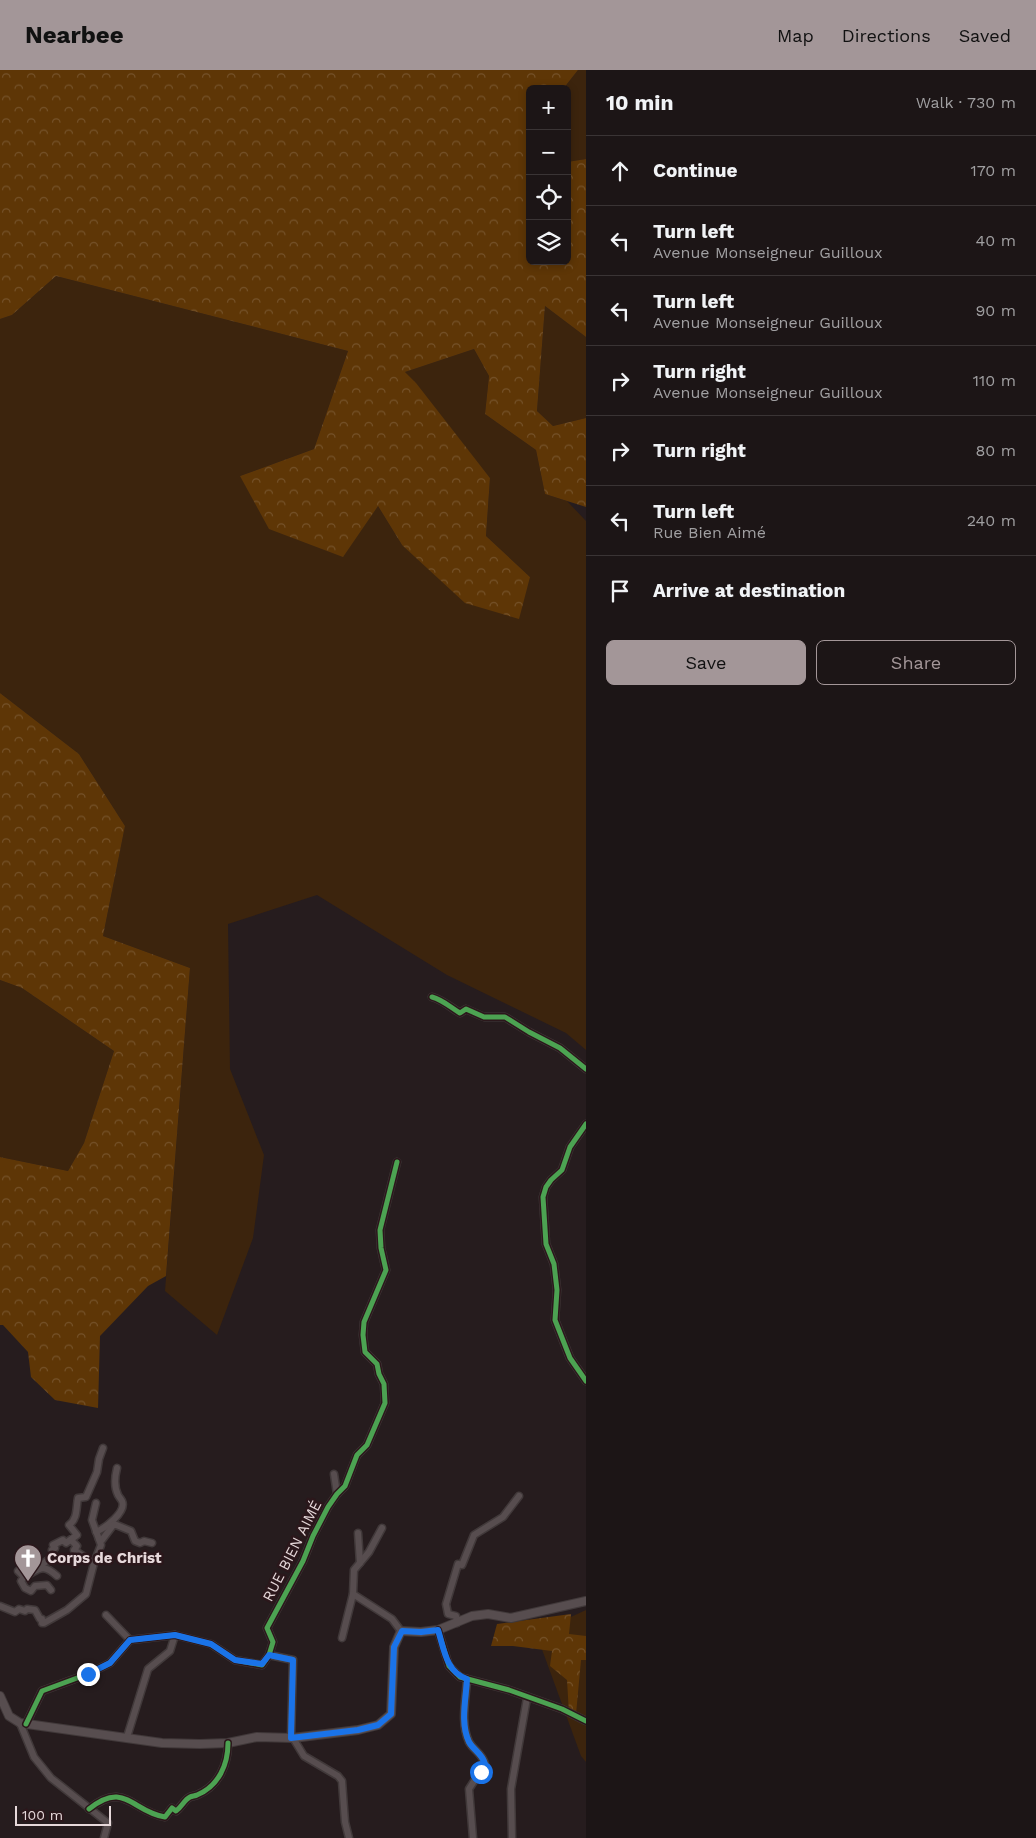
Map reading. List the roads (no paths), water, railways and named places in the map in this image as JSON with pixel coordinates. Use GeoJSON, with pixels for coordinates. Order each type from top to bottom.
{"type":"FeatureCollection","features":[{"type":"Feature","properties":{"kind":"street"},"geometry":{"type":"LineString","coordinates":[[432,997],[442,1000],[460,1013],[466,1009],[484,1017],[505,1017],[528,1032],[560,1048],[586,1069]]}},
{"type":"Feature","properties":{"kind":"street"},"geometry":{"type":"LineString","coordinates":[[586,1124],[570,1146],[562,1170],[546,1187],[543,1197],[546,1244],[554,1264],[557,1290],[555,1320],[570,1358],[586,1381]]}},
{"type":"Feature","properties":{"kind":"street","name":"RUE BIEN AIMÉ"},"geometry":{"type":"LineString","coordinates":[[269,1655],[273,1642],[267,1628],[303,1561],[328,1507],[345,1486],[357,1455],[367,1445],[385,1403],[384,1384],[377,1364],[365,1352],[363,1335],[364,1322],[386,1270],[381,1248],[380,1230],[397,1162]]}},
{"type":"Feature","properties":{"kind":"street"},"geometry":{"type":"LineString","coordinates":[[42,1568],[41,1565],[54,1556],[52,1550],[55,1548],[54,1545],[64,1540],[66,1543],[77,1535],[70,1525],[76,1515],[78,1498],[86,1497],[92,1486],[103,1448]]}},
{"type":"Feature","properties":{"kind":"street"},"geometry":{"type":"LineString","coordinates":[[98,1536],[123,1509],[122,1501],[116,1492],[115,1479],[117,1468]]}},
{"type":"Feature","properties":{"kind":"street"},"geometry":{"type":"LineString","coordinates":[[334,1474],[337,1494]]}},
{"type":"Feature","properties":{"kind":"street"},"geometry":{"type":"LineString","coordinates":[[457,1623],[456,1616],[448,1614],[446,1604],[458,1564],[462,1565],[474,1535],[503,1516],[519,1496]]}},
{"type":"Feature","properties":{"kind":"street"},"geometry":{"type":"LineString","coordinates":[[0,1606],[15,1612],[19,1609],[25,1611],[27,1609],[35,1610],[40,1619],[42,1619],[42,1623],[50,1622],[86,1594],[101,1545],[92,1520],[96,1503]]}},
{"type":"Feature","properties":{"kind":"street"},"geometry":{"type":"LineString","coordinates":[[98,1536],[102,1540],[114,1524],[131,1531],[135,1541],[152,1543]]}},
{"type":"Feature","properties":{"kind":"street"},"geometry":{"type":"LineString","coordinates":[[342,1638],[353,1594],[354,1570],[369,1552],[382,1528]]}},
{"type":"Feature","properties":{"kind":"street"},"geometry":{"type":"LineString","coordinates":[[358,1533],[360,1563]]}},
{"type":"Feature","properties":{"kind":"street"},"geometry":{"type":"LineString","coordinates":[[71,1540],[77,1546],[74,1550],[94,1563]]}},
{"type":"Feature","properties":{"kind":"street"},"geometry":{"type":"LineString","coordinates":[[51,1590],[47,1585],[35,1586],[31,1591],[25,1588],[21,1581],[34,1570],[42,1568],[53,1572],[57,1576]]}},
{"type":"Feature","properties":{"kind":"street"},"geometry":{"type":"LineString","coordinates":[[18,1571],[24,1577]]}},
{"type":"Feature","properties":{"kind":"street"},"geometry":{"type":"LineString","coordinates":[[353,1594],[392,1620],[402,1631],[421,1632],[438,1630],[472,1616],[488,1614],[512,1618],[586,1601]]}},
{"type":"Feature","properties":{"kind":"street"},"geometry":{"type":"LineString","coordinates":[[106,1615],[130,1640]]}},
{"type":"Feature","properties":{"kind":"street"},"geometry":{"type":"LineString","coordinates":[[438,1630],[449,1666],[460,1677],[509,1690],[562,1709],[586,1721]]}},
{"type":"Feature","properties":{"kind":"street"},"geometry":{"type":"LineString","coordinates":[[0,1696],[9,1716],[23,1723],[162,1743],[228,1743],[257,1737],[292,1738],[358,1730],[378,1725],[391,1714],[394,1647],[402,1631]]}},
{"type":"Feature","properties":{"kind":"street"},"geometry":{"type":"LineString","coordinates":[[128,1737],[148,1669],[170,1650],[175,1635]]}},
{"type":"Feature","properties":{"kind":"street"},"geometry":{"type":"LineString","coordinates":[[104,1838],[108,1823],[51,1778],[34,1757],[23,1723],[42,1691],[88,1674],[110,1663],[130,1640],[175,1635],[211,1644],[235,1660],[262,1664],[269,1655],[293,1660],[292,1738],[304,1756],[338,1776],[342,1781],[345,1822],[350,1838]]}},
{"type":"Feature","properties":{"kind":"street"},"geometry":{"type":"LineString","coordinates":[[467,1679],[464,1723],[470,1742],[483,1756],[485,1764],[469,1789],[473,1838]]}},
{"type":"Feature","properties":{"kind":"street"},"geometry":{"type":"LineString","coordinates":[[512,1838],[511,1789],[527,1698]]}},
{"type":"Feature","properties":{"kind":"street"},"geometry":{"type":"LineString","coordinates":[[89,1809],[103,1799],[117,1796],[142,1806],[154,1815],[165,1817],[172,1808],[176,1811],[181,1808],[189,1797],[198,1795],[212,1785],[224,1768],[228,1755],[228,1743]]}},
{"type":"Feature","properties":{"kind":"place","name":"Corps de Christ"},"geometry":{"type":"Point","coordinates":[28,1582]}}]}
